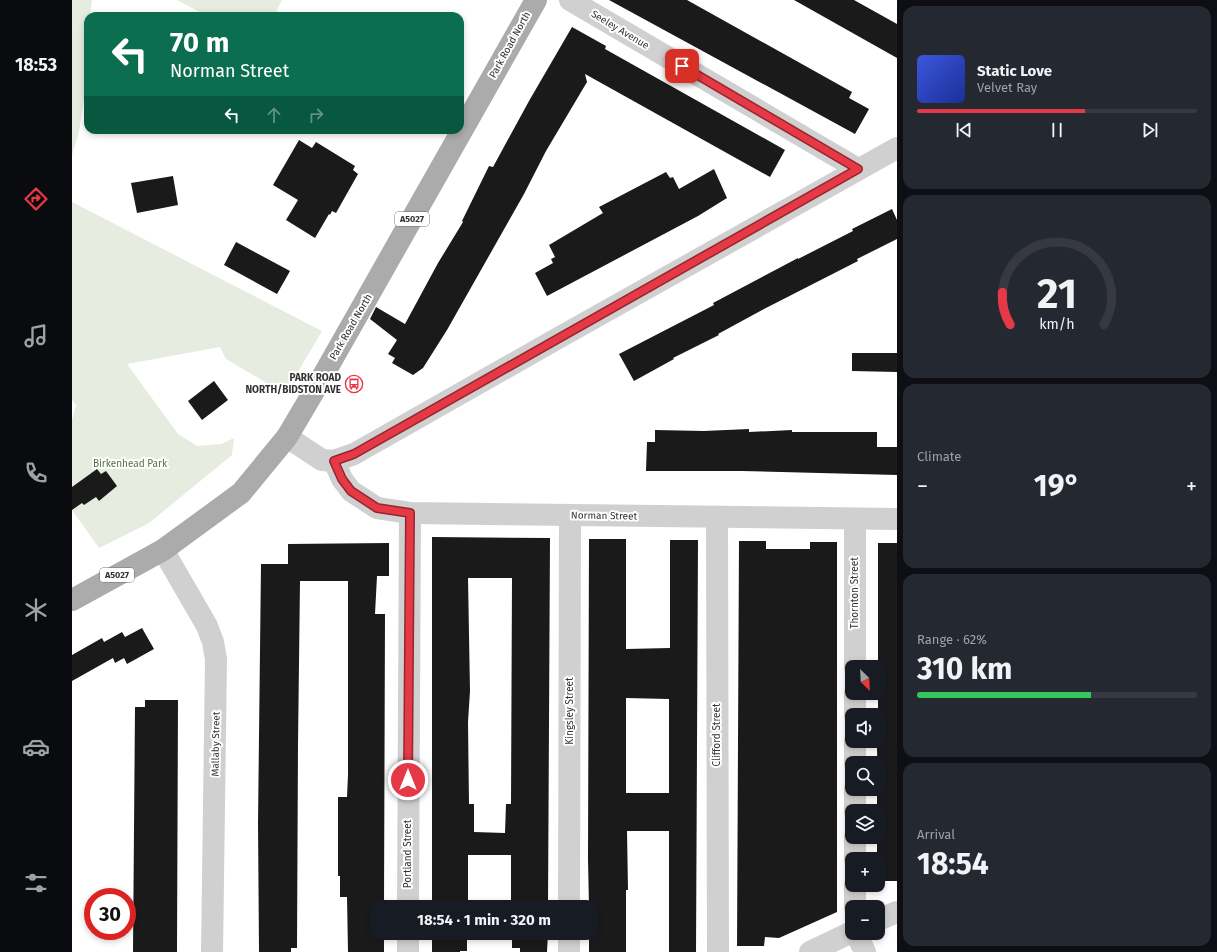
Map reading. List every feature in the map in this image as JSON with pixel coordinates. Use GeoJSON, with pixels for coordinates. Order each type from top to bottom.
{"type":"FeatureCollection","features":[{"type":"Feature","properties":{"kind":"main road","name":"Park Road North"},"geometry":{"type":"LineString","coordinates":[[464,127],[536,0]]}},
{"type":"Feature","properties":{"kind":"main road","name":"Park Road North"},"geometry":{"type":"LineString","coordinates":[[72,600],[163,550],[241,493],[286,437],[324,374],[460,134]]}},
{"type":"Feature","properties":{"kind":"street","name":"Seeley Avenue"},"geometry":{"type":"LineString","coordinates":[[570,0],[858,169]]}},
{"type":"Feature","properties":{"kind":"street"},"geometry":{"type":"LineString","coordinates":[[286,437],[322,460],[334,461],[354,454],[897,148]]}},
{"type":"Feature","properties":{"kind":"street","name":"Norman Street"},"geometry":{"type":"LineString","coordinates":[[334,461],[342,479],[351,491],[377,508],[410,513],[897,519]]}},
{"type":"Feature","properties":{"kind":"street","name":"Portland Street"},"geometry":{"type":"LineString","coordinates":[[408,900],[410,513]]}},
{"type":"Feature","properties":{"kind":"street","name":"Kingsley Street"},"geometry":{"type":"LineString","coordinates":[[569,900],[570,515]]}},
{"type":"Feature","properties":{"kind":"street","name":"Clifford Street"},"geometry":{"type":"LineString","coordinates":[[717,517],[718,952]]}},
{"type":"Feature","properties":{"kind":"street","name":"Thornton Street"},"geometry":{"type":"LineString","coordinates":[[855,519],[855,660]]}},
{"type":"Feature","properties":{"kind":"street","name":"Mallaby Street"},"geometry":{"type":"LineString","coordinates":[[163,550],[207,626],[213,642],[216,659],[212,952]]}},
{"type":"Feature","properties":{"kind":"street"},"geometry":{"type":"LineString","coordinates":[[885,917],[897,912]]}},
{"type":"Feature","properties":{"kind":"street"},"geometry":{"type":"LineString","coordinates":[[810,952],[845,935]]}},
{"type":"Feature","properties":{"kind":"street"},"geometry":{"type":"LineString","coordinates":[[408,940],[408,952]]}},
{"type":"Feature","properties":{"kind":"street"},"geometry":{"type":"LineString","coordinates":[[569,940],[569,952]]}},
{"type":"Feature","properties":{"kind":"street"},"geometry":{"type":"LineString","coordinates":[[859,940],[865,952]]}},
{"type":"Feature","properties":{"kind":"green space"},"geometry":{"type":"Polygon","coordinates":[[[72,0],[92,0],[90,12],[84,12],[84,99],[79,132],[72,155],[72,0]]]}},
{"type":"Feature","properties":{"kind":"green space"},"geometry":{"type":"Polygon","coordinates":[[[177,0],[282,0],[276,12],[200,12],[177,0]]]}},
{"type":"Feature","properties":{"kind":"green space","name":"Birkenhead Park"},"geometry":{"type":"Polygon","coordinates":[[[72,202],[322,331],[285,394],[226,359],[220,347],[127,364],[178,434],[197,446],[221,444],[234,438],[232,455],[149,523],[99,548],[72,510],[72,420],[76,405],[72,400],[72,202]]]}},
{"type":"Feature","properties":{"kind":"building"},"geometry":{"type":"Polygon","coordinates":[[[609,0],[687,0],[852,92],[849,98],[869,109],[855,134],[609,0]]]}},
{"type":"Feature","properties":{"kind":"building"},"geometry":{"type":"Polygon","coordinates":[[[794,0],[854,0],[897,24],[897,58],[794,0]]]}},
{"type":"Feature","properties":{"kind":"building"},"geometry":{"type":"Polygon","coordinates":[[[572,27],[606,46],[605,49],[785,150],[770,177],[585,74],[587,82],[546,151],[524,194],[447,330],[423,368],[413,375],[392,363],[395,358],[388,354],[397,340],[370,319],[376,307],[405,324],[438,263],[463,222],[462,221],[489,166],[493,167],[572,27]]]}},
{"type":"Feature","properties":{"kind":"building"},"geometry":{"type":"Polygon","coordinates":[[[299,140],[312,148],[316,142],[355,166],[353,170],[358,174],[336,213],[332,211],[330,215],[329,214],[315,238],[286,220],[298,200],[273,185],[299,140]]]}},
{"type":"Feature","properties":{"kind":"building"},"geometry":{"type":"Polygon","coordinates":[[[714,169],[727,198],[698,216],[547,296],[535,273],[553,263],[551,259],[555,257],[549,245],[603,213],[599,207],[666,172],[670,178],[673,177],[679,189],[714,169]]]}},
{"type":"Feature","properties":{"kind":"building"},"geometry":{"type":"Polygon","coordinates":[[[173,176],[178,205],[137,213],[131,183],[173,176]]]}},
{"type":"Feature","properties":{"kind":"building"},"geometry":{"type":"Polygon","coordinates":[[[892,209],[897,220],[897,239],[857,259],[858,261],[764,309],[718,334],[719,335],[673,358],[674,359],[634,381],[619,354],[714,305],[713,303],[853,231],[852,229],[892,209]]]}},
{"type":"Feature","properties":{"kind":"building"},"geometry":{"type":"Polygon","coordinates":[[[236,242],[290,271],[277,294],[224,265],[236,242]]]}},
{"type":"Feature","properties":{"kind":"building"},"geometry":{"type":"Polygon","coordinates":[[[852,353],[897,353],[897,372],[852,371],[852,353]]]}},
{"type":"Feature","properties":{"kind":"building"},"geometry":{"type":"Polygon","coordinates":[[[214,381],[228,400],[202,420],[188,401],[214,381]]]}},
{"type":"Feature","properties":{"kind":"building"},"geometry":{"type":"Polygon","coordinates":[[[749,429],[749,432],[792,430],[792,432],[877,432],[877,447],[897,447],[897,475],[742,471],[646,471],[647,442],[655,442],[655,430],[704,431],[749,429]]]}},
{"type":"Feature","properties":{"kind":"building"},"geometry":{"type":"Polygon","coordinates":[[[97,469],[101,474],[106,471],[117,486],[99,501],[96,497],[84,505],[82,503],[72,510],[72,487],[97,469]]]}},
{"type":"Feature","properties":{"kind":"building"},"geometry":{"type":"Polygon","coordinates":[[[432,537],[550,538],[548,900],[511,900],[511,855],[468,855],[468,900],[432,900],[432,537]],[[468,578],[470,691],[468,722],[469,804],[474,804],[474,832],[505,833],[506,804],[511,804],[512,578],[468,578]]]}},
{"type":"Feature","properties":{"kind":"building"},"geometry":{"type":"Polygon","coordinates":[[[589,539],[626,539],[626,649],[670,648],[670,540],[698,540],[696,952],[669,952],[669,831],[627,831],[628,890],[626,890],[626,952],[589,952],[589,940],[598,940],[598,900],[589,900],[589,539]],[[626,698],[626,793],[669,793],[669,699],[626,698]]]}},
{"type":"Feature","properties":{"kind":"building"},"geometry":{"type":"Polygon","coordinates":[[[739,541],[766,541],[766,549],[810,549],[810,542],[837,542],[837,912],[779,938],[765,937],[764,946],[737,946],[739,541]]]}},
{"type":"Feature","properties":{"kind":"building"},"geometry":{"type":"Polygon","coordinates":[[[389,543],[389,576],[377,576],[375,614],[385,614],[384,900],[370,900],[370,940],[384,940],[384,952],[348,952],[347,897],[340,897],[340,876],[338,876],[338,797],[347,797],[348,775],[348,581],[300,581],[297,948],[291,948],[291,952],[259,952],[258,823],[261,564],[288,564],[288,544],[389,543]]]}},
{"type":"Feature","properties":{"kind":"building"},"geometry":{"type":"Polygon","coordinates":[[[878,543],[897,543],[897,881],[885,881],[885,852],[877,852],[877,844],[885,844],[885,804],[877,804],[877,796],[885,796],[885,756],[877,756],[877,748],[885,748],[885,708],[878,708],[878,700],[885,700],[885,660],[878,660],[878,543]]]}},
{"type":"Feature","properties":{"kind":"building"},"geometry":{"type":"Polygon","coordinates":[[[142,628],[154,649],[127,664],[124,658],[115,663],[113,658],[72,681],[72,655],[102,638],[104,642],[122,632],[125,637],[142,628]]]}},
{"type":"Feature","properties":{"kind":"building"},"geometry":{"type":"Polygon","coordinates":[[[145,700],[178,700],[177,952],[133,952],[133,940],[136,940],[136,888],[134,888],[135,707],[145,707],[145,700]]]}},
{"type":"Feature","properties":{"kind":"building"},"geometry":{"type":"Polygon","coordinates":[[[432,940],[467,940],[467,951],[432,952],[432,940]]]}},
{"type":"Feature","properties":{"kind":"building"},"geometry":{"type":"Polygon","coordinates":[[[512,940],[548,940],[547,952],[520,952],[520,948],[512,948],[512,940]]]}},
{"type":"Feature","properties":{"kind":"place","name":"PARK ROAD NORTH/BIDSTON AVE"},"geometry":{"type":"Point","coordinates":[354,384]}},
{"type":"Feature","properties":{"kind":"route"},"geometry":{"type":"LineString","coordinates":[[408,780],[410,513],[377,508],[351,491],[342,479],[334,461],[354,454],[858,169],[682,66]]}}]}
